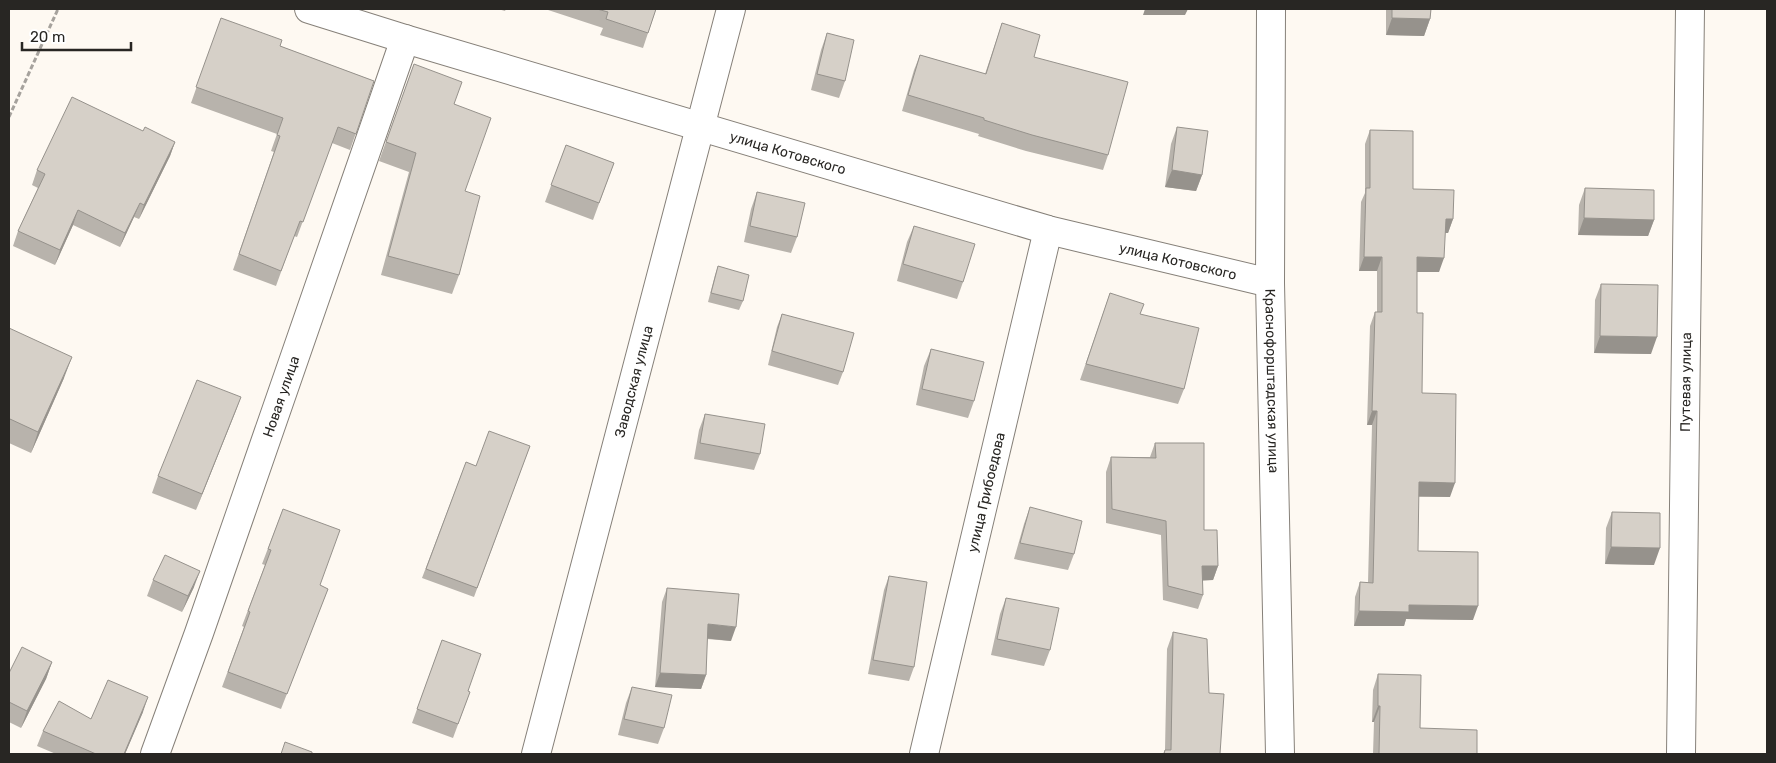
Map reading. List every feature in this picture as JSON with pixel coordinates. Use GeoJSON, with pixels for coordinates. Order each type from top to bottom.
{"type":"FeatureCollection","features":[{"type":"Feature","properties":{"kind":"street","name":"улица Котовского"},"geometry":{"type":"LineString","coordinates":[[309,9],[1048,230],[1270,282]]}},
{"type":"Feature","properties":{"kind":"street","name":"Заводская улица"},"geometry":{"type":"LineString","coordinates":[[536,754],[731,9]]}},
{"type":"Feature","properties":{"kind":"street","name":"Краснофорштадская улица"},"geometry":{"type":"LineString","coordinates":[[1271,9],[1270,282],[1280,754]]}},
{"type":"Feature","properties":{"kind":"street","name":"Путевая улица"},"geometry":{"type":"LineString","coordinates":[[1681,754],[1690,9]]}},
{"type":"Feature","properties":{"kind":"street","name":"Новая улица"},"geometry":{"type":"LineString","coordinates":[[155,754],[206,614],[405,39]]}},
{"type":"Feature","properties":{"kind":"street","name":"улица Грибоедова"},"geometry":{"type":"LineString","coordinates":[[924,754],[1048,230]]}},
{"type":"Feature","properties":{"kind":"path"},"geometry":{"type":"LineString","coordinates":[[9,117],[58,9]]}},
{"type":"Feature","properties":{"kind":"building"},"geometry":{"type":"Polygon","coordinates":[[[597,9],[656,9],[648,33],[606,19],[608,12],[597,9]]]}},
{"type":"Feature","properties":{"kind":"building"},"geometry":{"type":"Polygon","coordinates":[[[1392,9],[1431,9],[1430,19],[1392,18],[1392,9]]]}},
{"type":"Feature","properties":{"kind":"building"},"geometry":{"type":"Polygon","coordinates":[[[221,18],[282,40],[280,46],[374,81],[356,134],[338,127],[303,222],[300,221],[281,271],[239,254],[280,136],[277,135],[283,118],[196,87],[221,18]]]}},
{"type":"Feature","properties":{"kind":"building"},"geometry":{"type":"Polygon","coordinates":[[[1002,23],[1040,35],[1034,57],[1128,82],[1108,155],[1032,135],[908,95],[920,55],[986,74],[1002,23]]]}},
{"type":"Feature","properties":{"kind":"building"},"geometry":{"type":"Polygon","coordinates":[[[827,33],[854,40],[845,81],[817,74],[827,33]]]}},
{"type":"Feature","properties":{"kind":"building"},"geometry":{"type":"Polygon","coordinates":[[[414,64],[462,82],[454,104],[491,118],[465,191],[480,196],[459,275],[388,256],[416,153],[386,142],[414,64]]]}},
{"type":"Feature","properties":{"kind":"building"},"geometry":{"type":"Polygon","coordinates":[[[72,97],[143,131],[145,127],[175,142],[144,205],[140,203],[125,233],[78,210],[60,250],[18,231],[45,174],[37,170],[72,97]]]}},
{"type":"Feature","properties":{"kind":"building"},"geometry":{"type":"Polygon","coordinates":[[[1177,127],[1208,131],[1202,175],[1172,170],[1177,127]]]}},
{"type":"Feature","properties":{"kind":"building"},"geometry":{"type":"Polygon","coordinates":[[[1370,130],[1413,131],[1413,189],[1454,190],[1453,219],[1446,219],[1444,258],[1417,257],[1417,313],[1423,313],[1422,393],[1456,394],[1455,483],[1419,482],[1418,551],[1478,552],[1478,606],[1409,605],[1409,612],[1359,611],[1360,582],[1373,583],[1377,411],[1372,411],[1375,312],[1382,312],[1382,257],[1364,257],[1366,188],[1370,188],[1370,130]]]}},
{"type":"Feature","properties":{"kind":"building"},"geometry":{"type":"Polygon","coordinates":[[[566,145],[614,163],[599,203],[551,185],[566,145]]]}},
{"type":"Feature","properties":{"kind":"building"},"geometry":{"type":"Polygon","coordinates":[[[1585,188],[1654,190],[1654,220],[1584,218],[1585,188]]]}},
{"type":"Feature","properties":{"kind":"building"},"geometry":{"type":"Polygon","coordinates":[[[757,192],[805,203],[797,237],[750,226],[757,192]]]}},
{"type":"Feature","properties":{"kind":"building"},"geometry":{"type":"Polygon","coordinates":[[[914,226],[975,244],[963,282],[903,264],[914,226]]]}},
{"type":"Feature","properties":{"kind":"building"},"geometry":{"type":"Polygon","coordinates":[[[718,266],[749,275],[743,301],[711,293],[718,266]]]}},
{"type":"Feature","properties":{"kind":"building"},"geometry":{"type":"Polygon","coordinates":[[[1601,284],[1658,285],[1657,337],[1600,336],[1601,284]]]}},
{"type":"Feature","properties":{"kind":"building"},"geometry":{"type":"Polygon","coordinates":[[[1110,293],[1144,304],[1140,314],[1199,328],[1184,389],[1086,364],[1110,293]]]}},
{"type":"Feature","properties":{"kind":"building"},"geometry":{"type":"Polygon","coordinates":[[[782,314],[854,333],[843,372],[772,351],[782,314]]]}},
{"type":"Feature","properties":{"kind":"building"},"geometry":{"type":"Polygon","coordinates":[[[9,328],[72,357],[38,432],[10,419],[9,422],[9,328]]]}},
{"type":"Feature","properties":{"kind":"building"},"geometry":{"type":"Polygon","coordinates":[[[931,349],[984,362],[974,401],[922,389],[931,349]]]}},
{"type":"Feature","properties":{"kind":"building"},"geometry":{"type":"Polygon","coordinates":[[[197,380],[241,397],[202,494],[158,476],[197,380]]]}},
{"type":"Feature","properties":{"kind":"building"},"geometry":{"type":"Polygon","coordinates":[[[705,414],[765,424],[760,454],[700,443],[705,414]]]}},
{"type":"Feature","properties":{"kind":"building"},"geometry":{"type":"Polygon","coordinates":[[[489,431],[530,446],[477,588],[426,569],[466,462],[476,466],[489,431]]]}},
{"type":"Feature","properties":{"kind":"building"},"geometry":{"type":"Polygon","coordinates":[[[1155,443],[1204,443],[1204,530],[1217,530],[1218,566],[1202,566],[1203,595],[1168,586],[1166,521],[1112,509],[1111,457],[1156,458],[1155,443]]]}},
{"type":"Feature","properties":{"kind":"building"},"geometry":{"type":"Polygon","coordinates":[[[1030,507],[1082,521],[1074,554],[1020,543],[1030,507]]]}},
{"type":"Feature","properties":{"kind":"building"},"geometry":{"type":"Polygon","coordinates":[[[283,509],[340,530],[320,585],[328,589],[287,694],[228,672],[271,550],[268,549],[283,509]]]}},
{"type":"Feature","properties":{"kind":"building"},"geometry":{"type":"Polygon","coordinates":[[[1612,512],[1660,513],[1660,548],[1611,547],[1612,512]]]}},
{"type":"Feature","properties":{"kind":"building"},"geometry":{"type":"Polygon","coordinates":[[[165,555],[200,571],[188,596],[153,580],[165,555]]]}},
{"type":"Feature","properties":{"kind":"building"},"geometry":{"type":"Polygon","coordinates":[[[889,576],[927,582],[914,667],[873,660],[889,576]]]}},
{"type":"Feature","properties":{"kind":"building"},"geometry":{"type":"Polygon","coordinates":[[[667,588],[739,594],[736,627],[708,624],[706,675],[660,673],[667,588]]]}},
{"type":"Feature","properties":{"kind":"building"},"geometry":{"type":"Polygon","coordinates":[[[1006,598],[1059,608],[1050,650],[997,639],[1006,598]]]}},
{"type":"Feature","properties":{"kind":"building"},"geometry":{"type":"Polygon","coordinates":[[[1173,632],[1207,639],[1209,693],[1224,694],[1220,754],[1164,754],[1165,750],[1171,750],[1173,632]]]}},
{"type":"Feature","properties":{"kind":"building"},"geometry":{"type":"Polygon","coordinates":[[[442,640],[481,654],[458,724],[417,709],[442,640]]]}},
{"type":"Feature","properties":{"kind":"building"},"geometry":{"type":"Polygon","coordinates":[[[22,647],[52,662],[27,711],[9,702],[9,673],[22,647]]]}},
{"type":"Feature","properties":{"kind":"building"},"geometry":{"type":"Polygon","coordinates":[[[1378,674],[1421,675],[1420,728],[1477,730],[1477,754],[1379,754],[1380,706],[1378,706],[1378,674]]]}},
{"type":"Feature","properties":{"kind":"building"},"geometry":{"type":"Polygon","coordinates":[[[108,680],[148,697],[124,754],[96,754],[43,731],[59,701],[91,719],[108,680]]]}},
{"type":"Feature","properties":{"kind":"building"},"geometry":{"type":"Polygon","coordinates":[[[632,687],[672,695],[664,728],[624,719],[632,687]]]}},
{"type":"Feature","properties":{"kind":"building"},"geometry":{"type":"Polygon","coordinates":[[[285,742],[312,752],[312,754],[281,754],[285,742]]]}}]}
